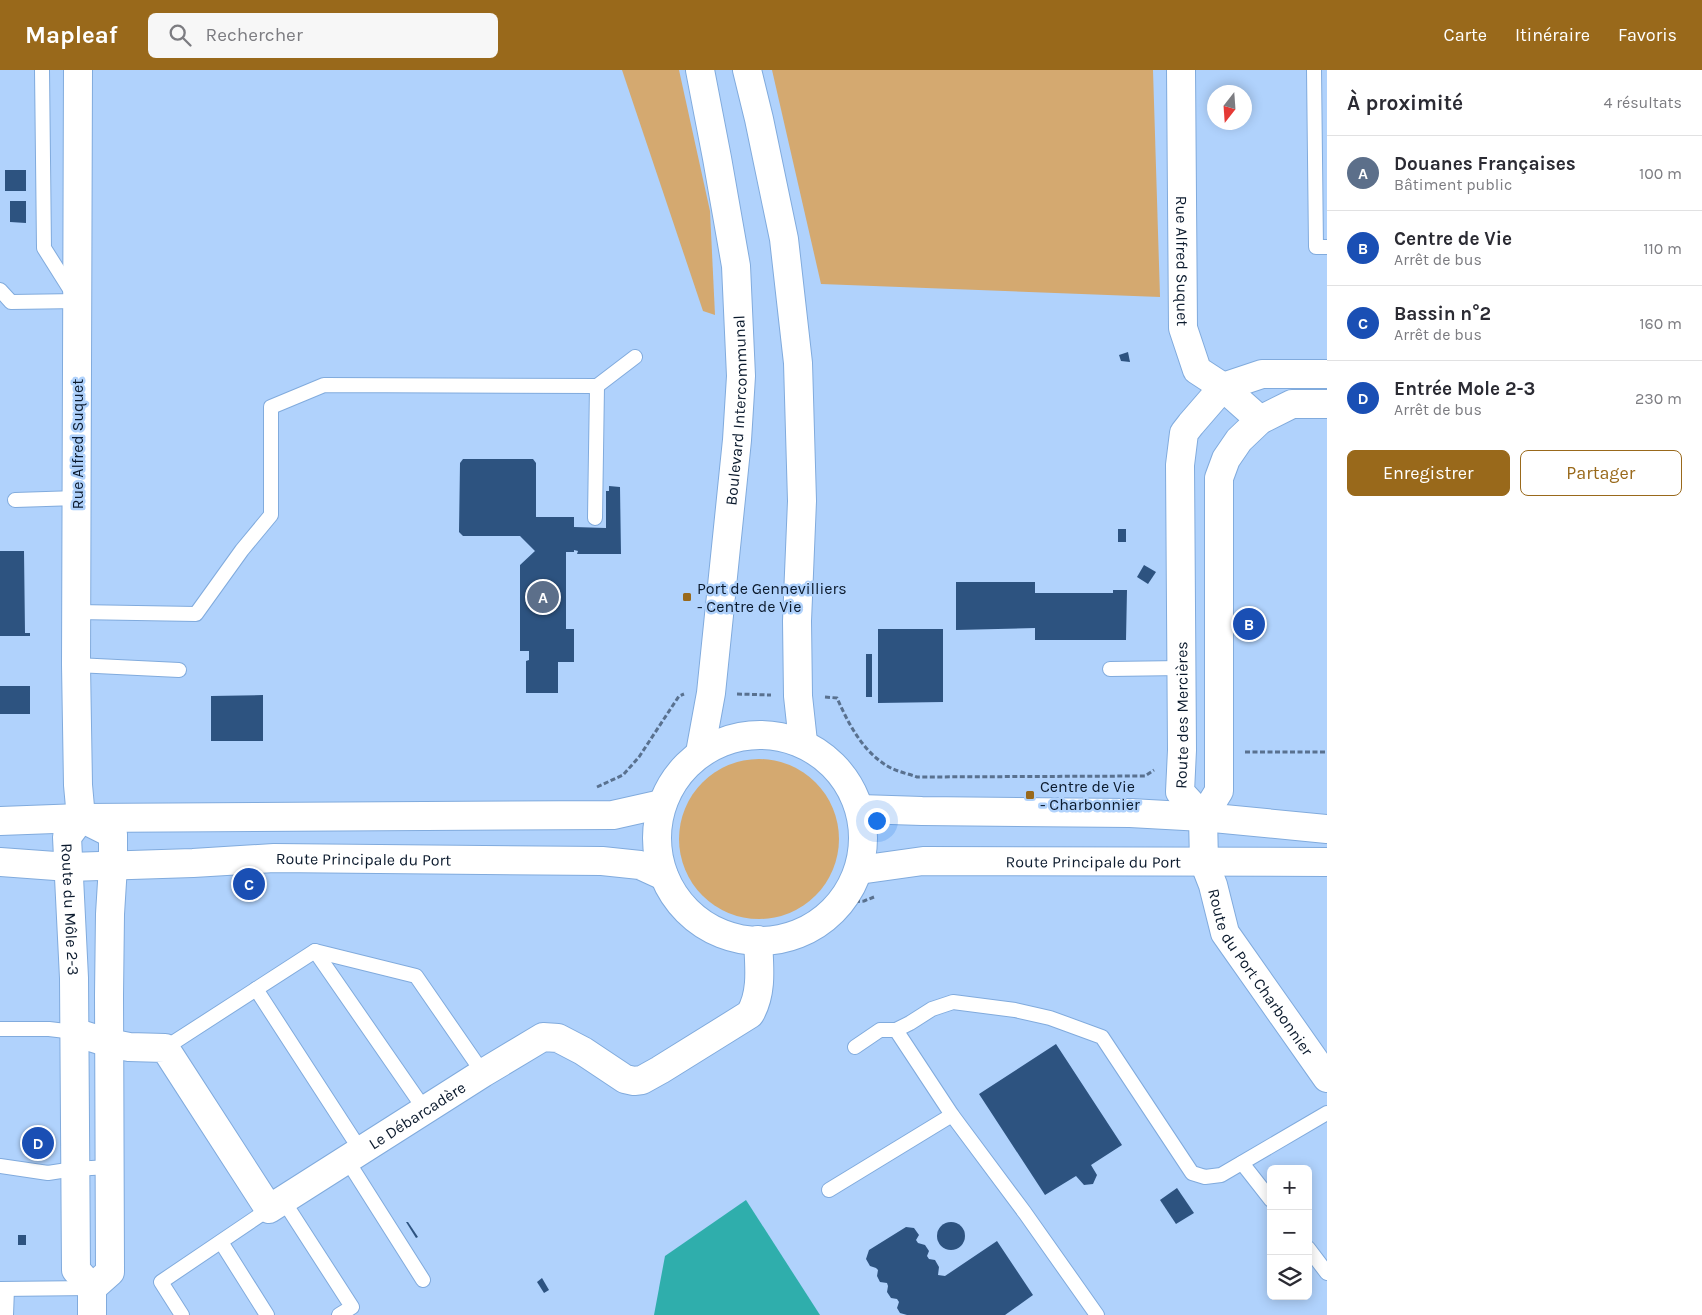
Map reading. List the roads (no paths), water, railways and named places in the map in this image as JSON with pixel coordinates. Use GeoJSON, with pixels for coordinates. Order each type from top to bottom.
{"type":"FeatureCollection","features":[{"type":"Feature","properties":{"kind":"street","name":"Rue Alfred Suquet"},"geometry":{"type":"LineString","coordinates":[[78,70],[76,665],[78,785],[81,818]]}},
{"type":"Feature","properties":{"kind":"street","name":"Boulevard Intercommunal"},"geometry":{"type":"LineString","coordinates":[[700,70],[718,158],[736,266],[741,376],[737,440],[711,693],[700,753]]}},
{"type":"Feature","properties":{"kind":"street"},"geometry":{"type":"LineString","coordinates":[[747,70],[784,239],[798,363],[802,501],[796,621],[798,696],[803,742]]}},
{"type":"Feature","properties":{"kind":"street","name":"Rue Alfred Suquet"},"geometry":{"type":"LineString","coordinates":[[1181,70],[1183,328],[1197,370],[1223,387],[1260,420]]}},
{"type":"Feature","properties":{"kind":"street"},"geometry":{"type":"LineString","coordinates":[[1223,387],[1262,374],[1327,374]]}},
{"type":"Feature","properties":{"kind":"street","name":"Route des Mercières"},"geometry":{"type":"LineString","coordinates":[[1223,387],[1184,433],[1180,465],[1182,750],[1180,792],[1203,817],[1219,791],[1219,478],[1226,459],[1235,446],[1260,420],[1292,404],[1327,404]]}},
{"type":"Feature","properties":{"kind":"street"},"geometry":{"type":"LineString","coordinates":[[745,735],[775,735],[803,742],[826,757],[846,779],[860,809],[864,840],[859,870],[840,903],[826,919],[801,933],[774,941],[742,940],[715,932],[692,916],[675,897],[664,876],[657,850],[657,820],[662,804],[682,769],[700,753],[723,741],[745,735]]}},
{"type":"Feature","properties":{"kind":"street"},"geometry":{"type":"LineString","coordinates":[[0,821],[81,818],[612,815],[662,804]]}},
{"type":"Feature","properties":{"kind":"street"},"geometry":{"type":"LineString","coordinates":[[860,809],[1130,813],[1203,817],[1327,829]]}},
{"type":"Feature","properties":{"kind":"street"},"geometry":{"type":"LineString","coordinates":[[1203,817],[1204,862]]}},
{"type":"Feature","properties":{"kind":"street","name":"Route du Môle 2-3"},"geometry":{"type":"LineString","coordinates":[[81,818],[113,834],[114,866],[110,914],[110,1272],[92,1288],[76,1270],[74,978],[67,837],[81,818]]}},
{"type":"Feature","properties":{"kind":"street","name":"Route Principale du Port"},"geometry":{"type":"LineString","coordinates":[[0,862],[68,867],[274,858],[602,860],[640,865],[664,876]]}},
{"type":"Feature","properties":{"kind":"street","name":"Route Principale du Port"},"geometry":{"type":"LineString","coordinates":[[859,870],[923,861],[1327,862]]}},
{"type":"Feature","properties":{"kind":"street","name":"Route du Port Charbonnier"},"geometry":{"type":"LineString","coordinates":[[1204,862],[1213,885],[1225,933],[1327,1078]]}},
{"type":"Feature","properties":{"kind":"street","name":"Le Débarcadère"},"geometry":{"type":"LineString","coordinates":[[276,1204],[543,1037],[558,1038],[583,1051],[625,1079],[642,1080],[750,1014],[758,994],[758,940]]}},
{"type":"Feature","properties":{"kind":"street"},"geometry":{"type":"LineString","coordinates":[[74,1032],[128,1047],[165,1048],[276,1204]]}},
{"type":"Feature","properties":{"kind":"street"},"geometry":{"type":"LineString","coordinates":[[92,1288],[92,1315]]}},
{"type":"Feature","properties":{"kind":"lane"},"geometry":{"type":"LineString","coordinates":[[42,70],[44,248],[78,301]]}},
{"type":"Feature","properties":{"kind":"lane"},"geometry":{"type":"LineString","coordinates":[[1314,70],[1316,247],[1327,247]]}},
{"type":"Feature","properties":{"kind":"lane"},"geometry":{"type":"LineString","coordinates":[[0,290],[12,302],[78,301]]}},
{"type":"Feature","properties":{"kind":"lane"},"geometry":{"type":"LineString","coordinates":[[77,612],[196,614],[242,550],[271,515],[271,407],[324,385],[597,386],[635,357]]}},
{"type":"Feature","properties":{"kind":"lane"},"geometry":{"type":"LineString","coordinates":[[596,518],[597,386]]}},
{"type":"Feature","properties":{"kind":"lane"},"geometry":{"type":"LineString","coordinates":[[15,500],[77,494]]}},
{"type":"Feature","properties":{"kind":"lane"},"geometry":{"type":"LineString","coordinates":[[76,665],[179,670]]}},
{"type":"Feature","properties":{"kind":"lane"},"geometry":{"type":"LineString","coordinates":[[1110,669],[1181,668]]}},
{"type":"Feature","properties":{"kind":"lane"},"geometry":{"type":"LineString","coordinates":[[165,1048],[316,950],[416,976],[483,1073]]}},
{"type":"Feature","properties":{"kind":"lane"},"geometry":{"type":"LineString","coordinates":[[316,950],[425,1110]]}},
{"type":"Feature","properties":{"kind":"lane"},"geometry":{"type":"LineString","coordinates":[[256,989],[354,1155],[423,1280]]}},
{"type":"Feature","properties":{"kind":"lane"},"geometry":{"type":"LineString","coordinates":[[855,1047],[880,1030],[896,1030],[932,1009],[954,1002],[1014,1010],[1050,1018],[1102,1037],[1192,1173],[1205,1177],[1221,1175],[1327,1113]]}},
{"type":"Feature","properties":{"kind":"lane"},"geometry":{"type":"LineString","coordinates":[[0,1029],[49,1029],[74,1032]]}},
{"type":"Feature","properties":{"kind":"lane"},"geometry":{"type":"LineString","coordinates":[[896,1030],[952,1114],[1097,1315]]}},
{"type":"Feature","properties":{"kind":"lane"},"geometry":{"type":"LineString","coordinates":[[829,1190],[952,1114]]}},
{"type":"Feature","properties":{"kind":"lane"},"geometry":{"type":"LineString","coordinates":[[1242,1163],[1267,1195]]}},
{"type":"Feature","properties":{"kind":"lane"},"geometry":{"type":"LineString","coordinates":[[0,1166],[48,1173],[109,1167]]}},
{"type":"Feature","properties":{"kind":"lane"},"geometry":{"type":"LineString","coordinates":[[182,1315],[161,1282],[276,1204],[352,1307],[339,1315]]}},
{"type":"Feature","properties":{"kind":"lane"},"geometry":{"type":"LineString","coordinates":[[221,1242],[267,1315]]}},
{"type":"Feature","properties":{"kind":"lane"},"geometry":{"type":"LineString","coordinates":[[1312,1253],[1327,1273]]}},
{"type":"Feature","properties":{"kind":"lane"},"geometry":{"type":"LineString","coordinates":[[6,1315],[4,1289],[92,1288]]}},
{"type":"Feature","properties":{"kind":"place","name":"Douanes Françaises"},"geometry":{"type":"Point","coordinates":[543,597]}},
{"type":"Feature","properties":{"kind":"place","name":"Port de Gennevilliers - Centre de Vie"},"geometry":{"type":"Point","coordinates":[687,597]}},
{"type":"Feature","properties":{"kind":"place","name":"Centre de Vie"},"geometry":{"type":"Point","coordinates":[1249,624]}},
{"type":"Feature","properties":{"kind":"place","name":"Centre de Vie - Charbonnier"},"geometry":{"type":"Point","coordinates":[1030,795]}},
{"type":"Feature","properties":{"kind":"place","name":"Bassin n°2"},"geometry":{"type":"Point","coordinates":[249,884]}},
{"type":"Feature","properties":{"kind":"place","name":"Entrée Mole 2-3"},"geometry":{"type":"Point","coordinates":[38,1143]}}]}
